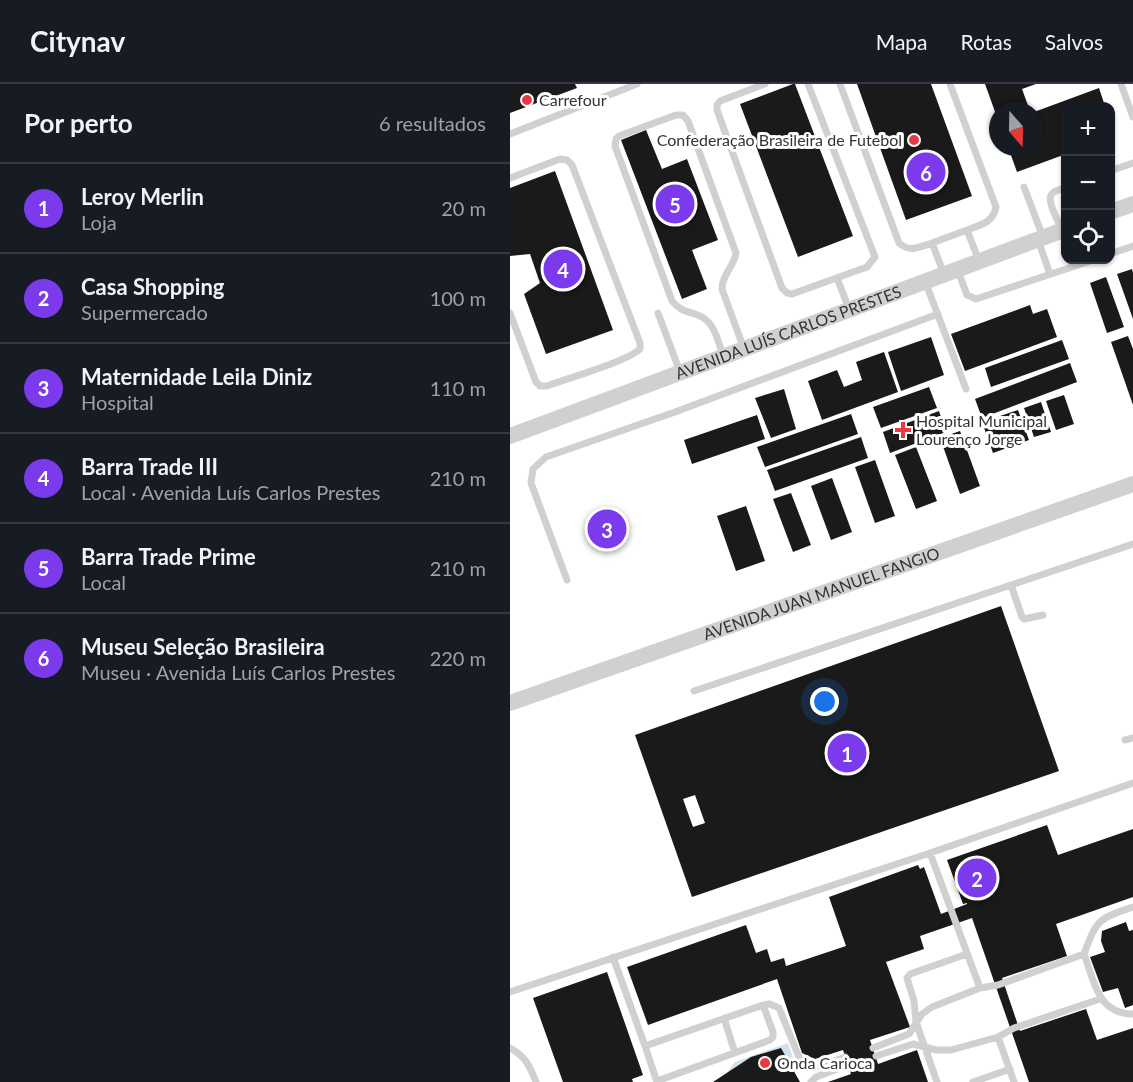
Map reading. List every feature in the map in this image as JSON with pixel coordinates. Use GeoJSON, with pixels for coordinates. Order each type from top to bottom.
{"type":"FeatureCollection","features":[{"type":"Feature","properties":{"kind":"street"},"geometry":{"type":"LineString","coordinates":[[1115,210],[1133,204]]}},
{"type":"Feature","properties":{"kind":"street","name":"AVENIDA LUÍS CARLOS PRESTES"},"geometry":{"type":"LineString","coordinates":[[510,436],[1061,230]]}},
{"type":"Feature","properties":{"kind":"street","name":"AVENIDA JUAN MANUEL FANGIO"},"geometry":{"type":"LineString","coordinates":[[510,703],[1133,484]]}},
{"type":"Feature","properties":{"kind":"lane"},"geometry":{"type":"LineString","coordinates":[[510,134],[638,84]]}},
{"type":"Feature","properties":{"kind":"lane"},"geometry":{"type":"LineString","coordinates":[[765,84],[720,101],[717,110],[782,288],[792,294],[867,267],[875,257],[808,84]]}},
{"type":"Feature","properties":{"kind":"lane"},"geometry":{"type":"LineString","coordinates":[[840,84],[899,243],[905,248],[912,249],[990,221],[995,214],[996,207],[950,84]]}},
{"type":"Feature","properties":{"kind":"lane"},"geometry":{"type":"LineString","coordinates":[[1121,84],[1133,117]]}},
{"type":"Feature","properties":{"kind":"lane"},"geometry":{"type":"LineString","coordinates":[[724,356],[709,322],[701,316],[679,310],[672,301],[615,146],[619,136],[676,115],[683,115],[688,121],[736,253],[734,262],[722,279],[722,289],[744,349]]}},
{"type":"Feature","properties":{"kind":"lane"},"geometry":{"type":"LineString","coordinates":[[510,178],[560,159],[567,160],[572,165],[640,343],[640,349],[635,354],[547,386],[540,386],[536,382],[510,313]]}},
{"type":"Feature","properties":{"kind":"lane"},"geometry":{"type":"LineString","coordinates":[[1115,169],[1133,163]]}},
{"type":"Feature","properties":{"kind":"lane"},"geometry":{"type":"LineString","coordinates":[[1024,187],[1050,274]]}},
{"type":"Feature","properties":{"kind":"lane"},"geometry":{"type":"LineString","coordinates":[[1061,189],[1051,195],[1050,201],[1061,223]]}},
{"type":"Feature","properties":{"kind":"lane"},"geometry":{"type":"LineString","coordinates":[[966,230],[979,261]]}},
{"type":"Feature","properties":{"kind":"lane"},"geometry":{"type":"LineString","coordinates":[[932,243],[965,291],[971,298],[976,299],[1081,264]]}},
{"type":"Feature","properties":{"kind":"lane"},"geometry":{"type":"LineString","coordinates":[[1115,252],[1133,246]]}},
{"type":"Feature","properties":{"kind":"lane"},"geometry":{"type":"LineString","coordinates":[[837,278],[850,310]]}},
{"type":"Feature","properties":{"kind":"lane"},"geometry":{"type":"LineString","coordinates":[[925,281],[966,389]]}},
{"type":"Feature","properties":{"kind":"lane"},"geometry":{"type":"LineString","coordinates":[[658,313],[680,372]]}},
{"type":"Feature","properties":{"kind":"lane"},"geometry":{"type":"LineString","coordinates":[[567,580],[531,483],[533,469],[546,457],[675,412],[938,314]]}},
{"type":"Feature","properties":{"kind":"lane"},"geometry":{"type":"LineString","coordinates":[[694,691],[1133,544]]}},
{"type":"Feature","properties":{"kind":"lane"},"geometry":{"type":"LineString","coordinates":[[1011,585],[1024,619],[1043,615]]}},
{"type":"Feature","properties":{"kind":"lane"},"geometry":{"type":"LineString","coordinates":[[510,992],[930,853],[1133,783]]}},
{"type":"Feature","properties":{"kind":"lane"},"geometry":{"type":"LineString","coordinates":[[930,853],[980,988]]}},
{"type":"Feature","properties":{"kind":"lane"},"geometry":{"type":"LineString","coordinates":[[1133,907],[1107,916],[1097,923],[1084,954],[1100,999],[1117,1011],[1133,1014]]}},
{"type":"Feature","properties":{"kind":"lane"},"geometry":{"type":"LineString","coordinates":[[937,1082],[916,1022],[908,978],[910,974],[967,954]]}},
{"type":"Feature","properties":{"kind":"lane"},"geometry":{"type":"LineString","coordinates":[[873,1048],[909,1034],[922,1014],[932,1007],[980,988],[998,985],[1084,954]]}},
{"type":"Feature","properties":{"kind":"lane"},"geometry":{"type":"LineString","coordinates":[[613,957],[657,1082],[770,1040],[773,1032],[763,1005]]}},
{"type":"Feature","properties":{"kind":"lane"},"geometry":{"type":"LineString","coordinates":[[876,1056],[913,1044],[936,1050],[951,1050],[998,1036],[1014,1028],[1100,999]]}},
{"type":"Feature","properties":{"kind":"lane"},"geometry":{"type":"LineString","coordinates":[[645,1046],[770,1004],[779,1008],[801,1062],[814,1067],[845,1057]]}},
{"type":"Feature","properties":{"kind":"lane"},"geometry":{"type":"LineString","coordinates":[[724,1018],[735,1053]]}},
{"type":"Feature","properties":{"kind":"lane"},"geometry":{"type":"LineString","coordinates":[[998,1036],[1014,1082]]}},
{"type":"Feature","properties":{"kind":"lane"},"geometry":{"type":"LineString","coordinates":[[510,1048],[527,1060],[536,1082]]}},
{"type":"Feature","properties":{"kind":"lane"},"geometry":{"type":"LineString","coordinates":[[811,1082],[816,1077],[848,1065]]}},
{"type":"Feature","properties":{"kind":"lane"},"geometry":{"type":"LineString","coordinates":[[973,1082],[1010,1069]]}},
{"type":"Feature","properties":{"kind":"water"},"geometry":{"type":"Polygon","coordinates":[[[788,1043],[793,1058],[720,1082],[735,1062],[788,1043]]]}},
{"type":"Feature","properties":{"kind":"building","name":"Carrefour"},"geometry":{"type":"Polygon","coordinates":[[[510,84],[575,84],[577,88],[510,113],[510,84]]]}},
{"type":"Feature","properties":{"kind":"building"},"geometry":{"type":"Polygon","coordinates":[[[795,84],[853,236],[798,257],[740,104],[795,84]]]}},
{"type":"Feature","properties":{"kind":"building","name":"Confederação Brasileira de Futebol"},"geometry":{"type":"Polygon","coordinates":[[[857,84],[931,84],[972,196],[906,220],[857,84]]]}},
{"type":"Feature","properties":{"kind":"building"},"geometry":{"type":"Polygon","coordinates":[[[985,84],[1036,84],[1022,89],[1027,102],[992,102],[985,84]]]}},
{"type":"Feature","properties":{"kind":"building"},"geometry":{"type":"Polygon","coordinates":[[[1099,88],[1104,102],[1061,102],[1099,88]]]}},
{"type":"Feature","properties":{"kind":"building"},"geometry":{"type":"Polygon","coordinates":[[[1061,102],[1061,156],[1017,172],[1011,156],[1043,156],[1043,109],[1061,102]]]}},
{"type":"Feature","properties":{"kind":"building"},"geometry":{"type":"Polygon","coordinates":[[[646,130],[662,169],[687,159],[718,240],[692,250],[707,289],[682,299],[621,140],[646,130]]]}},
{"type":"Feature","properties":{"kind":"building"},"geometry":{"type":"Polygon","coordinates":[[[555,171],[613,330],[546,354],[524,294],[540,283],[530,254],[510,256],[510,188],[555,171]]]}},
{"type":"Feature","properties":{"kind":"building"},"geometry":{"type":"Polygon","coordinates":[[[1132,269],[1133,273],[1133,319],[1117,274],[1132,269]]]}},
{"type":"Feature","properties":{"kind":"building"},"geometry":{"type":"Polygon","coordinates":[[[1106,277],[1124,327],[1107,333],[1090,283],[1106,277]]]}},
{"type":"Feature","properties":{"kind":"building"},"geometry":{"type":"Polygon","coordinates":[[[1030,305],[1033,314],[1047,309],[1057,337],[965,371],[951,334],[1030,305]]]}},
{"type":"Feature","properties":{"kind":"building"},"geometry":{"type":"Polygon","coordinates":[[[1128,336],[1133,349],[1133,405],[1111,342],[1128,336]]]}},
{"type":"Feature","properties":{"kind":"building"},"geometry":{"type":"Polygon","coordinates":[[[931,337],[944,375],[901,391],[888,352],[931,337]]]}},
{"type":"Feature","properties":{"kind":"building"},"geometry":{"type":"Polygon","coordinates":[[[1062,340],[1069,359],[991,387],[985,368],[1062,340]]]}},
{"type":"Feature","properties":{"kind":"building"},"geometry":{"type":"Polygon","coordinates":[[[884,352],[898,392],[822,420],[808,381],[837,370],[844,387],[862,380],[856,362],[884,352]]]}},
{"type":"Feature","properties":{"kind":"building"},"geometry":{"type":"Polygon","coordinates":[[[1070,363],[1077,382],[982,418],[975,399],[1070,363]]]}},
{"type":"Feature","properties":{"kind":"building"},"geometry":{"type":"Polygon","coordinates":[[[929,387],[937,408],[881,428],[873,407],[929,387]]]}},
{"type":"Feature","properties":{"kind":"building"},"geometry":{"type":"Polygon","coordinates":[[[784,389],[796,429],[771,438],[755,398],[784,389]]]}},
{"type":"Feature","properties":{"kind":"building"},"geometry":{"type":"Polygon","coordinates":[[[1064,395],[1074,424],[1056,430],[1046,401],[1064,395]]]}},
{"type":"Feature","properties":{"kind":"building"},"geometry":{"type":"Polygon","coordinates":[[[1041,402],[1051,432],[1034,437],[1024,408],[1041,402]]]}},
{"type":"Feature","properties":{"kind":"building"},"geometry":{"type":"Polygon","coordinates":[[[1018,410],[1029,440],[993,453],[982,422],[1018,410]]]}},
{"type":"Feature","properties":{"kind":"building"},"geometry":{"type":"Polygon","coordinates":[[[939,411],[946,432],[890,453],[883,432],[939,411]]]}},
{"type":"Feature","properties":{"kind":"building"},"geometry":{"type":"Polygon","coordinates":[[[851,414],[858,434],[765,467],[757,447],[851,414]]]}},
{"type":"Feature","properties":{"kind":"building"},"geometry":{"type":"Polygon","coordinates":[[[757,415],[765,439],[692,464],[684,440],[757,415]]]}},
{"type":"Feature","properties":{"kind":"building"},"geometry":{"type":"Polygon","coordinates":[[[960,431],[980,486],[960,494],[940,438],[960,431]]]}},
{"type":"Feature","properties":{"kind":"building"},"geometry":{"type":"Polygon","coordinates":[[[861,437],[868,458],[775,491],[767,470],[861,437]]]}},
{"type":"Feature","properties":{"kind":"building"},"geometry":{"type":"Polygon","coordinates":[[[916,447],[937,501],[916,509],[895,455],[916,447]]]}},
{"type":"Feature","properties":{"kind":"building"},"geometry":{"type":"Polygon","coordinates":[[[875,460],[895,516],[875,523],[855,467],[875,460]]]}},
{"type":"Feature","properties":{"kind":"building"},"geometry":{"type":"Polygon","coordinates":[[[832,478],[852,532],[831,540],[811,486],[832,478]]]}},
{"type":"Feature","properties":{"kind":"building"},"geometry":{"type":"Polygon","coordinates":[[[791,493],[811,545],[793,552],[773,499],[791,493]]]}},
{"type":"Feature","properties":{"kind":"building"},"geometry":{"type":"Polygon","coordinates":[[[746,506],[765,561],[736,571],[717,516],[746,506]]]}},
{"type":"Feature","properties":{"kind":"building"},"geometry":{"type":"Polygon","coordinates":[[[1001,606],[1059,771],[692,897],[635,735],[1001,606]],[[695,795],[683,799],[693,827],[705,823],[695,795]]]}},
{"type":"Feature","properties":{"kind":"building"},"geometry":{"type":"Polygon","coordinates":[[[1047,825],[1058,855],[1133,829],[1133,897],[1056,924],[1067,956],[1002,978],[1020,1031],[1086,1009],[1097,1040],[1133,1028],[1133,1082],[1029,1082],[972,918],[920,936],[924,949],[886,962],[910,1027],[870,1040],[878,1064],[917,1050],[928,1082],[828,1082],[851,1074],[843,1050],[815,1059],[802,1053],[777,979],[648,1025],[627,967],[746,925],[756,953],[767,949],[771,962],[784,958],[786,966],[846,946],[829,897],[918,865],[920,869],[924,867],[941,914],[967,904],[963,904],[947,860],[1047,825]]]}},
{"type":"Feature","properties":{"kind":"building"},"geometry":{"type":"Polygon","coordinates":[[[1126,922],[1129,931],[1133,930],[1133,1005],[1125,1008],[1118,988],[1103,992],[1090,957],[1105,952],[1101,941],[1102,931],[1126,922]]]}},
{"type":"Feature","properties":{"kind":"building"},"geometry":{"type":"Polygon","coordinates":[[[607,972],[643,1075],[632,1079],[633,1082],[563,1082],[533,998],[607,972]]]}},
{"type":"Feature","properties":{"kind":"building","name":"Onda Carioca"},"geometry":{"type":"Polygon","coordinates":[[[781,1048],[800,1082],[713,1082],[751,1057],[781,1048]]]}},
{"type":"Feature","properties":{"kind":"place","name":"Carrefour"},"geometry":{"type":"Point","coordinates":[527,100]}},
{"type":"Feature","properties":{"kind":"place","name":"Confederação Brasileira de Futebol"},"geometry":{"type":"Point","coordinates":[914,140]}},
{"type":"Feature","properties":{"kind":"place","name":"Museu Seleção Brasileira"},"geometry":{"type":"Point","coordinates":[926,172]}},
{"type":"Feature","properties":{"kind":"place","name":"Barra Trade Prime"},"geometry":{"type":"Point","coordinates":[675,204]}},
{"type":"Feature","properties":{"kind":"place","name":"Barra Trade III"},"geometry":{"type":"Point","coordinates":[563,269]}},
{"type":"Feature","properties":{"kind":"place","name":"Hospital Municipal Lourenço Jorge"},"geometry":{"type":"Point","coordinates":[903,430]}},
{"type":"Feature","properties":{"kind":"place","name":"Maternidade Leila Diniz"},"geometry":{"type":"Point","coordinates":[607,529]}},
{"type":"Feature","properties":{"kind":"place","name":"Leroy Merlin"},"geometry":{"type":"Point","coordinates":[847,753]}},
{"type":"Feature","properties":{"kind":"place","name":"Casa Shopping"},"geometry":{"type":"Point","coordinates":[977,878]}},
{"type":"Feature","properties":{"kind":"place","name":"Onda Carioca"},"geometry":{"type":"Point","coordinates":[765,1063]}}]}
